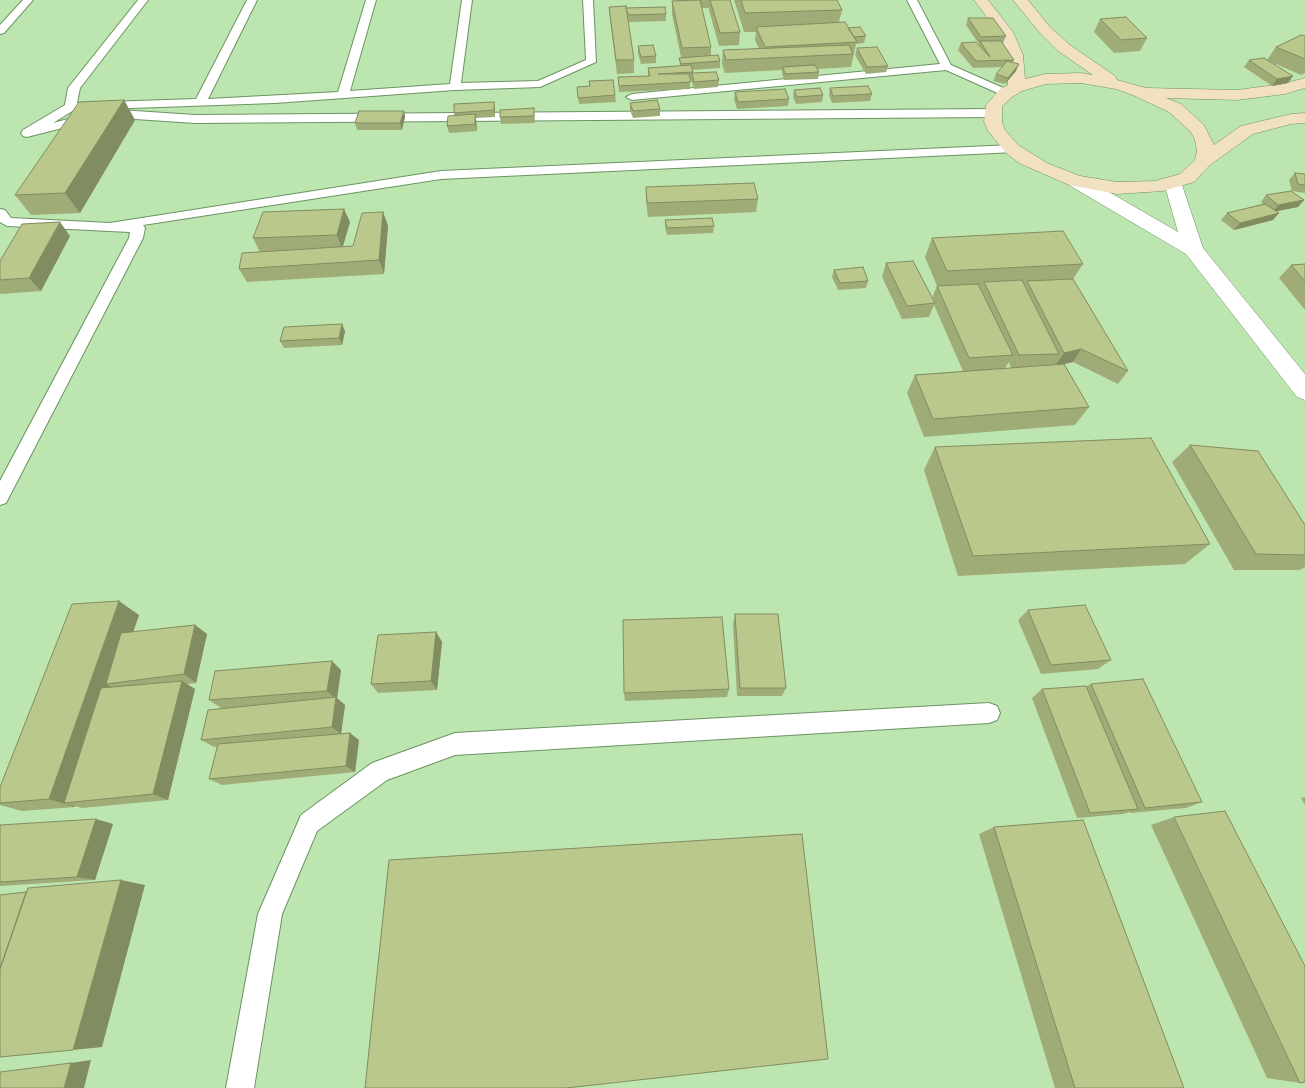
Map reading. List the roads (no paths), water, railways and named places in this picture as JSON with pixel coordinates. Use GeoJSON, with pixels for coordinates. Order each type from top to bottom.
{"type":"FeatureCollection","features":[{"type":"Feature","properties":{"kind":"street"},"geometry":{"type":"LineString","coordinates":[[981,0],[1005,32],[1015,55],[1017,75],[1011,90]]}},
{"type":"Feature","properties":{"kind":"street"},"geometry":{"type":"LineString","coordinates":[[1020,0],[1044,30],[1064,48],[1085,64],[1119,85]]}},
{"type":"Feature","properties":{"kind":"street"},"geometry":{"type":"LineString","coordinates":[[1193,249],[1128,213],[1076,181],[1040,167],[1012,150],[997,131],[993,122],[994,106],[1011,90],[1037,80],[1081,78],[1119,85],[1141,92],[1175,108],[1198,129],[1204,140],[1206,151],[1204,161]]}},
{"type":"Feature","properties":{"kind":"street"},"geometry":{"type":"LineString","coordinates":[[1141,92],[1237,95],[1285,89],[1305,83]]}},
{"type":"Feature","properties":{"kind":"street"},"geometry":{"type":"LineString","coordinates":[[1076,181],[1117,188],[1147,188],[1173,183],[1187,178],[1198,170],[1204,161],[1247,130],[1291,119],[1305,118]]}},
{"type":"Feature","properties":{"kind":"street"},"geometry":{"type":"LineString","coordinates":[[1173,183],[1193,249],[1305,391]]}},
{"type":"Feature","properties":{"kind":"lane"},"geometry":{"type":"LineString","coordinates":[[0,31],[28,0]]}},
{"type":"Feature","properties":{"kind":"lane"},"geometry":{"type":"LineString","coordinates":[[71,107],[74,88],[143,0]]}},
{"type":"Feature","properties":{"kind":"lane"},"geometry":{"type":"LineString","coordinates":[[200,103],[252,0]]}},
{"type":"Feature","properties":{"kind":"lane"},"geometry":{"type":"LineString","coordinates":[[343,96],[371,0]]}},
{"type":"Feature","properties":{"kind":"lane"},"geometry":{"type":"LineString","coordinates":[[455,87],[467,0]]}},
{"type":"Feature","properties":{"kind":"lane"},"geometry":{"type":"LineString","coordinates":[[588,0],[591,62],[540,84],[455,87],[343,96],[71,107],[27,133],[105,113],[195,120],[993,113]]}},
{"type":"Feature","properties":{"kind":"lane"},"geometry":{"type":"LineString","coordinates":[[912,0],[946,67]]}},
{"type":"Feature","properties":{"kind":"lane"},"geometry":{"type":"LineString","coordinates":[[632,97],[946,67],[1011,90]]}},
{"type":"Feature","properties":{"kind":"lane"},"geometry":{"type":"LineString","coordinates":[[112,226],[441,175],[1012,150]]}},
{"type":"Feature","properties":{"kind":"lane"},"geometry":{"type":"LineString","coordinates":[[0,213],[7,222],[138,228],[136,238],[0,498]]}},
{"type":"Feature","properties":{"kind":"lane"},"geometry":{"type":"LineString","coordinates":[[240,1088],[270,914],[309,823],[380,770],[456,744],[989,714]]}}]}
